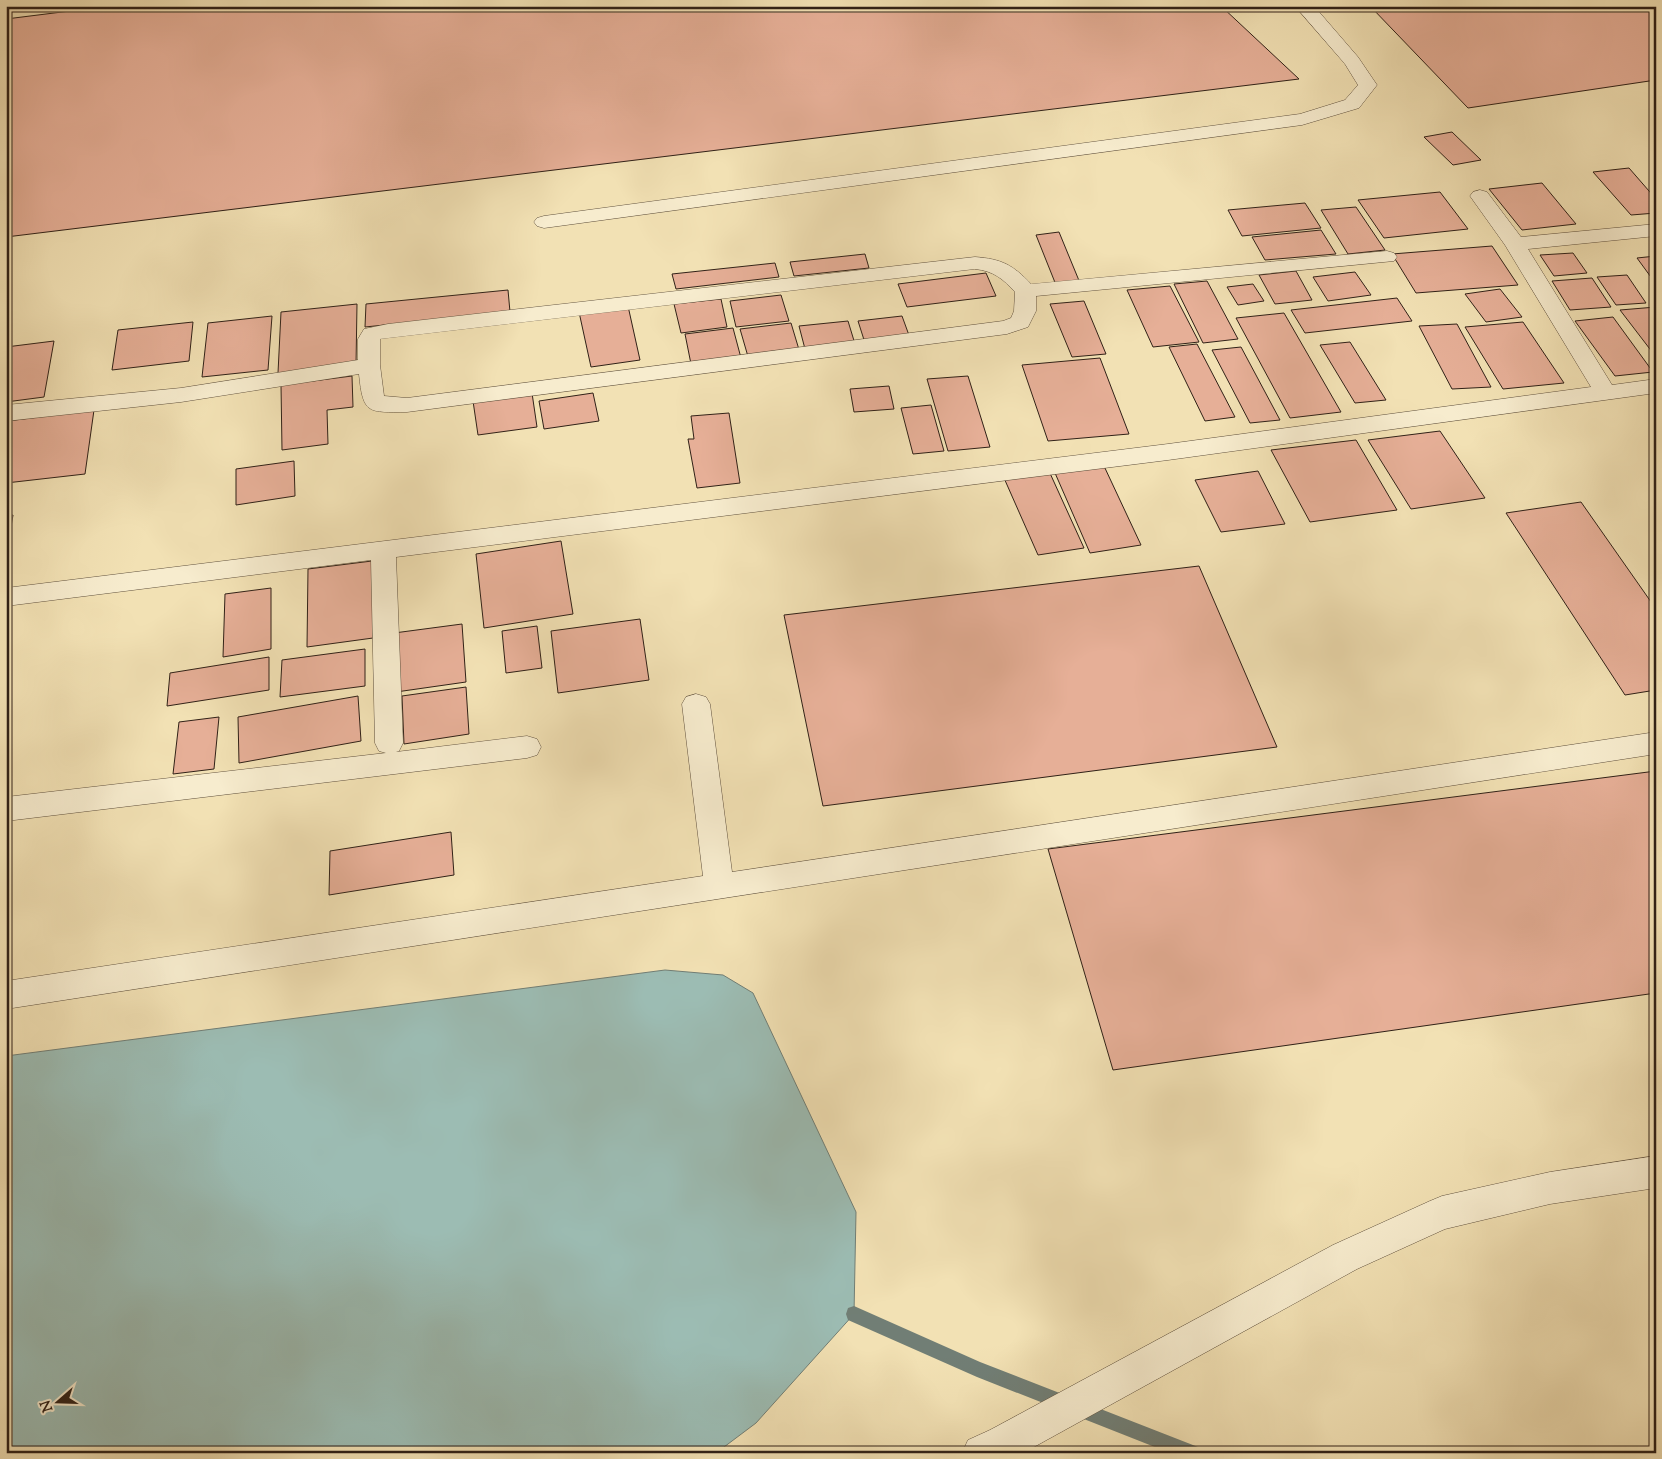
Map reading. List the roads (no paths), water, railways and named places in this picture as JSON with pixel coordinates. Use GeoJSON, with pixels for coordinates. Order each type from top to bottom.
{"type":"FeatureCollection","features":[{"type":"Feature","properties":{"kind":"street"},"geometry":{"type":"LineString","coordinates":[[544,222],[1302,119],[1352,104],[1368,85],[1352,61],[1304,6]]}},
{"type":"Feature","properties":{"kind":"street"},"geometry":{"type":"LineString","coordinates":[[1480,196],[1515,244],[1605,391]]}},
{"type":"Feature","properties":{"kind":"street"},"geometry":{"type":"LineString","coordinates":[[1515,244],[1656,230]]}},
{"type":"Feature","properties":{"kind":"street"},"geometry":{"type":"LineString","coordinates":[[1026,291],[1387,257]]}},
{"type":"Feature","properties":{"kind":"street"},"geometry":{"type":"LineString","coordinates":[[975,263],[994,264],[1008,272],[1026,291],[1025,311],[1020,322],[1007,327],[407,406],[381,405],[373,399],[369,365],[369,340],[372,334],[388,331],[975,263]]}},
{"type":"Feature","properties":{"kind":"street"},"geometry":{"type":"LineString","coordinates":[[6,413],[181,395],[369,365]]}},
{"type":"Feature","properties":{"kind":"street"},"geometry":{"type":"LineString","coordinates":[[6,597],[1168,452],[1605,391],[1656,386]]}},
{"type":"Feature","properties":{"kind":"street"},"geometry":{"type":"LineString","coordinates":[[383,549],[389,743]]}},
{"type":"Feature","properties":{"kind":"street"},"geometry":{"type":"LineString","coordinates":[[696,704],[719,886]]}},
{"type":"Feature","properties":{"kind":"street"},"geometry":{"type":"LineString","coordinates":[[6,995],[1656,743]]}},
{"type":"Feature","properties":{"kind":"street"},"geometry":{"type":"LineString","coordinates":[[6,810],[527,747]]}},
{"type":"Feature","properties":{"kind":"street"},"geometry":{"type":"LineString","coordinates":[[981,1453],[1031,1428],[1345,1257],[1442,1213],[1550,1188],[1656,1172]]}},
{"type":"Feature","properties":{"kind":"water"},"geometry":{"type":"Polygon","coordinates":[[[665,970],[723,975],[753,993],[856,1212],[854,1314],[756,1423],[716,1453],[6,1453],[6,1056],[665,970]]]}},
{"type":"Feature","properties":{"kind":"waterway"},"geometry":{"type":"LineString","coordinates":[[854,1314],[977,1369],[1192,1453]]}}]}
